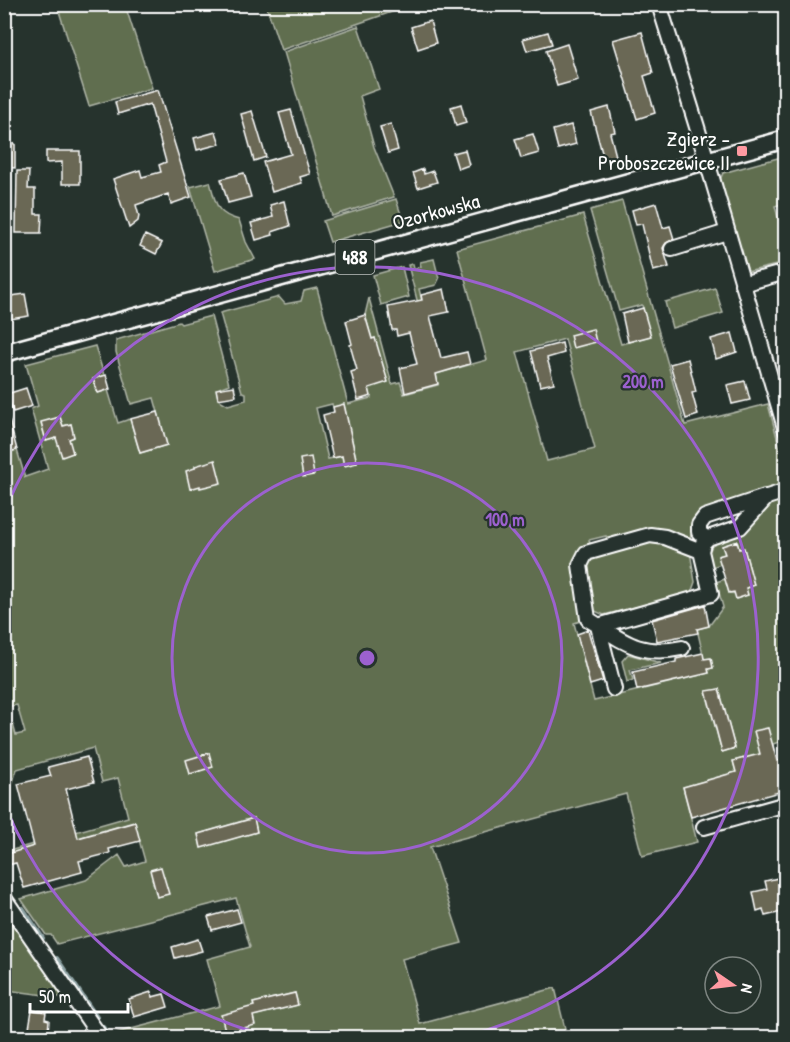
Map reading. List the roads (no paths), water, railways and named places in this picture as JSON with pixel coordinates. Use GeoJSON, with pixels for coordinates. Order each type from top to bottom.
{"type":"FeatureCollection","features":[{"type":"Feature","properties":{"kind":"main road","name":"488"},"geometry":{"type":"LineString","coordinates":[[706,161],[786,140]]}},
{"type":"Feature","properties":{"kind":"main road","name":"Ozorkowska"},"geometry":{"type":"LineString","coordinates":[[4,353],[706,161]]}},
{"type":"Feature","properties":{"kind":"street"},"geometry":{"type":"LineString","coordinates":[[659,4],[786,431]]}},
{"type":"Feature","properties":{"kind":"street"},"geometry":{"type":"LineString","coordinates":[[672,249],[727,232]]}},
{"type":"Feature","properties":{"kind":"street"},"geometry":{"type":"LineString","coordinates":[[742,284],[786,272]]}},
{"type":"Feature","properties":{"kind":"street"},"geometry":{"type":"LineString","coordinates":[[708,537],[703,536],[699,531],[699,525],[705,517],[786,491]]}},
{"type":"Feature","properties":{"kind":"street"},"geometry":{"type":"LineString","coordinates":[[598,626],[711,594],[701,551],[703,543],[708,537],[740,527],[767,497]]}},
{"type":"Feature","properties":{"kind":"street"},"geometry":{"type":"LineString","coordinates":[[682,648],[660,652],[627,645],[588,619],[580,565],[586,553],[650,535],[665,537],[701,551]]}},
{"type":"Feature","properties":{"kind":"street"},"geometry":{"type":"LineString","coordinates":[[598,626],[614,689]]}},
{"type":"Feature","properties":{"kind":"street"},"geometry":{"type":"LineString","coordinates":[[704,827],[786,804]]}},
{"type":"Feature","properties":{"kind":"street"},"geometry":{"type":"LineString","coordinates":[[4,898],[101,1038]]}},
{"type":"Feature","properties":{"kind":"waterway"},"geometry":{"type":"LineString","coordinates":[[23,908],[43,938]]}},
{"type":"Feature","properties":{"kind":"waterway"},"geometry":{"type":"LineString","coordinates":[[57,958],[97,1017]]}},
{"type":"Feature","properties":{"kind":"waterway"},"geometry":{"type":"LineString","coordinates":[[103,1027],[111,1038]]}},
{"type":"Feature","properties":{"kind":"place","name":"Zgierz - Proboszczewice II"},"geometry":{"type":"Point","coordinates":[742,151]}}]}
